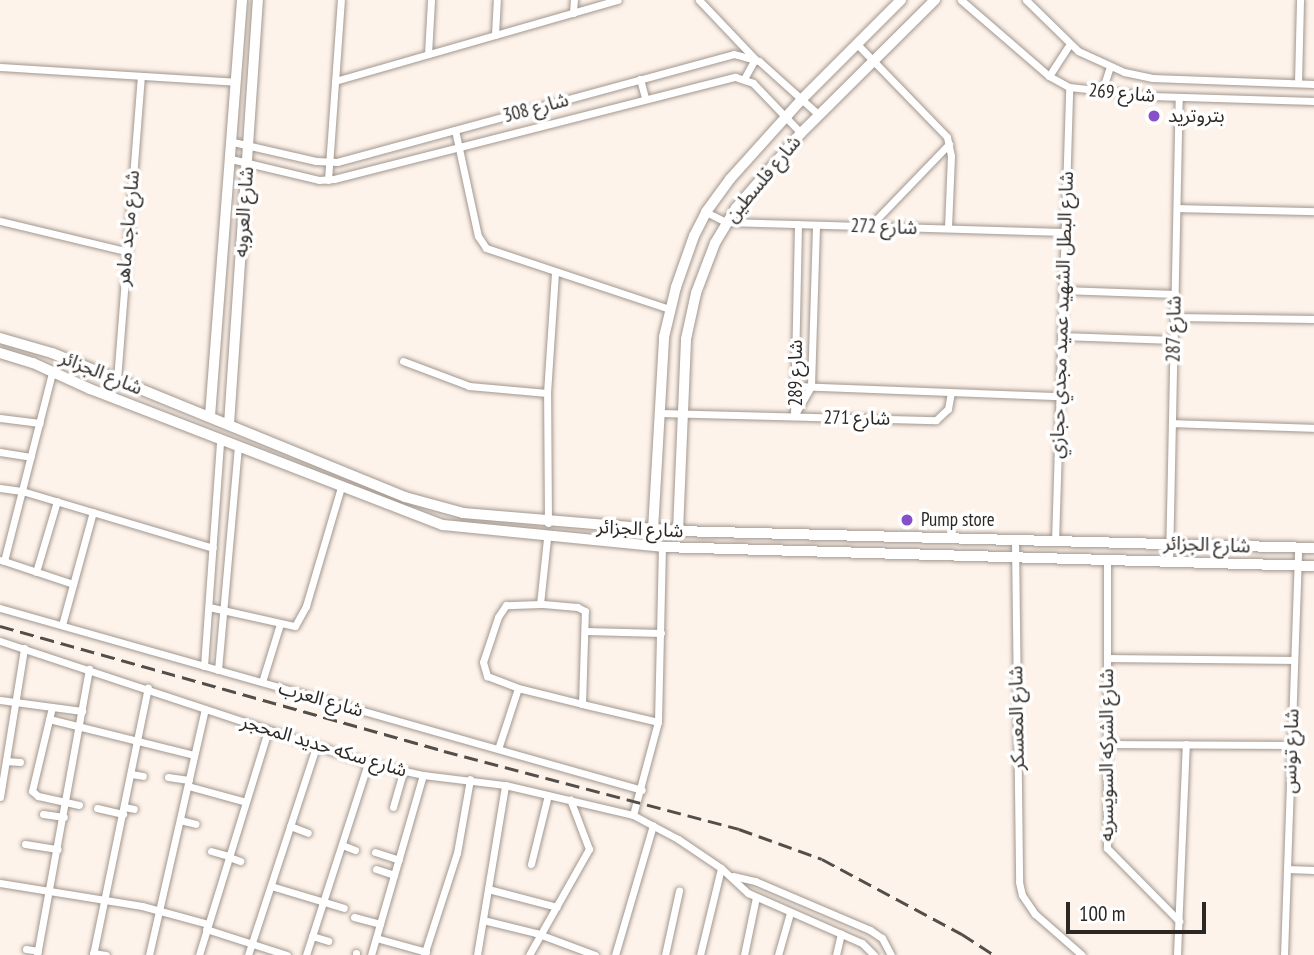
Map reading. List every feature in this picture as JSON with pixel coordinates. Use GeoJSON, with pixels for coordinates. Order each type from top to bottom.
{"type":"FeatureCollection","features":[{"type":"Feature","properties":{"kind":"street","name":"شارع العروبه"},"geometry":{"type":"LineString","coordinates":[[210,416],[242,0]]}},
{"type":"Feature","properties":{"kind":"street","name":"شارع العروبه"},"geometry":{"type":"LineString","coordinates":[[229,424],[258,0]]}},
{"type":"Feature","properties":{"kind":"street"},"geometry":{"type":"LineString","coordinates":[[328,180],[341,0]]}},
{"type":"Feature","properties":{"kind":"street"},"geometry":{"type":"LineString","coordinates":[[428,54],[431,0]]}},
{"type":"Feature","properties":{"kind":"street"},"geometry":{"type":"LineString","coordinates":[[495,35],[497,0]]}},
{"type":"Feature","properties":{"kind":"street"},"geometry":{"type":"LineString","coordinates":[[573,13],[574,0]]}},
{"type":"Feature","properties":{"kind":"street"},"geometry":{"type":"LineString","coordinates":[[335,81],[618,0]]}},
{"type":"Feature","properties":{"kind":"street"},"geometry":{"type":"LineString","coordinates":[[699,0],[755,59],[819,115]]}},
{"type":"Feature","properties":{"kind":"street","name":"شارع فلسطين"},"geometry":{"type":"LineString","coordinates":[[653,530],[664,337],[669,309],[683,265],[706,212],[730,178],[802,99],[901,0]]}},
{"type":"Feature","properties":{"kind":"street","name":"شارع فلسطين"},"geometry":{"type":"LineString","coordinates":[[678,531],[686,339],[703,271],[726,222],[801,134],[934,0]]}},
{"type":"Feature","properties":{"kind":"street","name":"شارع 269"},"geometry":{"type":"LineString","coordinates":[[961,0],[1049,76],[1069,87],[1179,97],[1314,101]]}},
{"type":"Feature","properties":{"kind":"street","name":"شارع 269"},"geometry":{"type":"LineString","coordinates":[[1026,0],[1069,44],[1110,67],[1152,78],[1298,83],[1314,86]]}},
{"type":"Feature","properties":{"kind":"street"},"geometry":{"type":"LineString","coordinates":[[1298,83],[1300,0]]}},
{"type":"Feature","properties":{"kind":"street"},"geometry":{"type":"LineString","coordinates":[[857,44],[942,128],[949,144],[948,228]]}},
{"type":"Feature","properties":{"kind":"street"},"geometry":{"type":"LineString","coordinates":[[1049,76],[1069,44]]}},
{"type":"Feature","properties":{"kind":"street","name":"شارع 308"},"geometry":{"type":"LineString","coordinates":[[233,142],[329,163],[569,99],[720,55],[734,54],[755,59]]}},
{"type":"Feature","properties":{"kind":"street"},"geometry":{"type":"LineString","coordinates":[[755,59],[744,79],[760,89],[801,134]]}},
{"type":"Feature","properties":{"kind":"street"},"geometry":{"type":"LineString","coordinates":[[0,67],[236,82]]}},
{"type":"Feature","properties":{"kind":"street"},"geometry":{"type":"LineString","coordinates":[[1102,91],[1110,67]]}},
{"type":"Feature","properties":{"kind":"street","name":"شارع ماجد ماهر"},"geometry":{"type":"LineString","coordinates":[[117,380],[125,251],[141,76]]}},
{"type":"Feature","properties":{"kind":"street","name":"شارع 308"},"geometry":{"type":"LineString","coordinates":[[231,159],[328,180],[726,78],[744,79]]}},
{"type":"Feature","properties":{"kind":"street"},"geometry":{"type":"LineString","coordinates":[[640,79],[645,98]]}},
{"type":"Feature","properties":{"kind":"street"},"geometry":{"type":"LineString","coordinates":[[1314,86],[1314,101]]}},
{"type":"Feature","properties":{"kind":"street","name":"شارع البطل الشهيد عميد مجدي حجازي"},"geometry":{"type":"LineString","coordinates":[[1055,542],[1069,87]]}},
{"type":"Feature","properties":{"kind":"street","name":"شارع 287"},"geometry":{"type":"LineString","coordinates":[[1169,562],[1179,97]]}},
{"type":"Feature","properties":{"kind":"street"},"geometry":{"type":"LineString","coordinates":[[569,99],[573,116]]}},
{"type":"Feature","properties":{"kind":"street"},"geometry":{"type":"LineString","coordinates":[[505,116],[509,133]]}},
{"type":"Feature","properties":{"kind":"street"},"geometry":{"type":"LineString","coordinates":[[455,130],[481,244],[492,253],[669,309]]}},
{"type":"Feature","properties":{"kind":"street"},"geometry":{"type":"LineString","coordinates":[[870,226],[949,144]]}},
{"type":"Feature","properties":{"kind":"street"},"geometry":{"type":"LineString","coordinates":[[1177,208],[1314,211]]}},
{"type":"Feature","properties":{"kind":"street","name":"شارع 272"},"geometry":{"type":"LineString","coordinates":[[706,212],[726,222],[1064,232]]}},
{"type":"Feature","properties":{"kind":"street"},"geometry":{"type":"LineString","coordinates":[[0,221],[125,251]]}},
{"type":"Feature","properties":{"kind":"street","name":"شارع 289"},"geometry":{"type":"LineString","coordinates":[[794,416],[798,224]]}},
{"type":"Feature","properties":{"kind":"street","name":"شارع 289"},"geometry":{"type":"LineString","coordinates":[[794,416],[811,386],[816,225]]}},
{"type":"Feature","properties":{"kind":"street"},"geometry":{"type":"LineString","coordinates":[[683,265],[703,271]]}},
{"type":"Feature","properties":{"kind":"street"},"geometry":{"type":"LineString","coordinates":[[548,523],[547,393],[555,274]]}},
{"type":"Feature","properties":{"kind":"street"},"geometry":{"type":"LineString","coordinates":[[1062,290],[1175,294]]}},
{"type":"Feature","properties":{"kind":"street"},"geometry":{"type":"LineString","coordinates":[[1174,317],[1314,319]]}},
{"type":"Feature","properties":{"kind":"street"},"geometry":{"type":"LineString","coordinates":[[1061,336],[1174,340]]}},
{"type":"Feature","properties":{"kind":"street","name":"شارع الجزائر"},"geometry":{"type":"LineString","coordinates":[[0,338],[36,347],[426,505],[463,513],[548,523],[653,530],[1314,548]]}},
{"type":"Feature","properties":{"kind":"street","name":"شارع الجزائر"},"geometry":{"type":"LineString","coordinates":[[0,353],[443,525],[547,538],[662,547],[1314,566]]}},
{"type":"Feature","properties":{"kind":"street"},"geometry":{"type":"LineString","coordinates":[[403,361],[470,386],[547,393]]}},
{"type":"Feature","properties":{"kind":"street"},"geometry":{"type":"LineString","coordinates":[[73,381],[74,363]]}},
{"type":"Feature","properties":{"kind":"street"},"geometry":{"type":"LineString","coordinates":[[52,372],[2,560],[73,584]]}},
{"type":"Feature","properties":{"kind":"street"},"geometry":{"type":"LineString","coordinates":[[90,389],[94,372]]}},
{"type":"Feature","properties":{"kind":"street","name":"شارع 271"},"geometry":{"type":"LineString","coordinates":[[794,386],[1060,396]]}},
{"type":"Feature","properties":{"kind":"street","name":"شارع 271"},"geometry":{"type":"LineString","coordinates":[[660,413],[936,419],[948,409],[951,392]]}},
{"type":"Feature","properties":{"kind":"street"},"geometry":{"type":"LineString","coordinates":[[0,418],[40,423]]}},
{"type":"Feature","properties":{"kind":"street"},"geometry":{"type":"LineString","coordinates":[[1172,423],[1314,428]]}},
{"type":"Feature","properties":{"kind":"street"},"geometry":{"type":"LineString","coordinates":[[204,666],[220,440]]}},
{"type":"Feature","properties":{"kind":"street"},"geometry":{"type":"LineString","coordinates":[[218,670],[238,447]]}},
{"type":"Feature","properties":{"kind":"street"},"geometry":{"type":"LineString","coordinates":[[0,452],[31,457]]}},
{"type":"Feature","properties":{"kind":"street"},"geometry":{"type":"LineString","coordinates":[[209,607],[295,626],[301,620],[341,487]]}},
{"type":"Feature","properties":{"kind":"street"},"geometry":{"type":"LineString","coordinates":[[0,488],[22,491],[213,548]]}},
{"type":"Feature","properties":{"kind":"street"},"geometry":{"type":"LineString","coordinates":[[36,572],[57,501]]}},
{"type":"Feature","properties":{"kind":"street"},"geometry":{"type":"LineString","coordinates":[[62,625],[93,512]]}},
{"type":"Feature","properties":{"kind":"street"},"geometry":{"type":"LineString","coordinates":[[862,554],[863,536]]}},
{"type":"Feature","properties":{"kind":"street"},"geometry":{"type":"LineString","coordinates":[[540,604],[547,538]]}},
{"type":"Feature","properties":{"kind":"street"},"geometry":{"type":"LineString","coordinates":[[965,538],[965,556]]}},
{"type":"Feature","properties":{"kind":"street","name":"شارع المعسكر"},"geometry":{"type":"LineString","coordinates":[[1014,541],[1022,895],[1035,914],[1082,955]]}},
{"type":"Feature","properties":{"kind":"street"},"geometry":{"type":"LineString","coordinates":[[634,816],[658,722],[662,547]]}},
{"type":"Feature","properties":{"kind":"street","name":"شارع تونس"},"geometry":{"type":"LineString","coordinates":[[1284,955],[1298,548]]}},
{"type":"Feature","properties":{"kind":"street","name":"شارع الشركه السويسريه"},"geometry":{"type":"LineString","coordinates":[[1107,560],[1107,848],[1179,921]]}},
{"type":"Feature","properties":{"kind":"street"},"geometry":{"type":"LineString","coordinates":[[582,704],[586,615],[582,609],[514,603],[501,610],[483,662],[487,676],[518,688],[582,704],[658,722]]}},
{"type":"Feature","properties":{"kind":"street","name":"شارع العرب"},"geometry":{"type":"LineString","coordinates":[[0,608],[642,790]]}},
{"type":"Feature","properties":{"kind":"street"},"geometry":{"type":"LineString","coordinates":[[262,682],[280,624]]}},
{"type":"Feature","properties":{"kind":"street"},"geometry":{"type":"LineString","coordinates":[[586,631],[661,633]]}},
{"type":"Feature","properties":{"kind":"street","name":"شارع سكه حديد المحجر"},"geometry":{"type":"LineString","coordinates":[[0,641],[368,763],[423,775],[505,785],[634,816],[653,825],[733,876]]}},
{"type":"Feature","properties":{"kind":"street"},"geometry":{"type":"LineString","coordinates":[[0,797],[24,648]]}},
{"type":"Feature","properties":{"kind":"street"},"geometry":{"type":"LineString","coordinates":[[1107,658],[1294,660]]}},
{"type":"Feature","properties":{"kind":"street"},"geometry":{"type":"LineString","coordinates":[[26,949],[38,953],[66,802],[73,786],[79,726],[89,669]]}},
{"type":"Feature","properties":{"kind":"street"},"geometry":{"type":"LineString","coordinates":[[106,955],[93,954],[148,688]]}},
{"type":"Feature","properties":{"kind":"street"},"geometry":{"type":"LineString","coordinates":[[498,749],[518,688]]}},
{"type":"Feature","properties":{"kind":"street"},"geometry":{"type":"LineString","coordinates":[[0,700],[82,711]]}},
{"type":"Feature","properties":{"kind":"street"},"geometry":{"type":"LineString","coordinates":[[52,707],[32,791],[38,796],[79,805]]}},
{"type":"Feature","properties":{"kind":"street"},"geometry":{"type":"LineString","coordinates":[[149,955],[205,709]]}},
{"type":"Feature","properties":{"kind":"street"},"geometry":{"type":"LineString","coordinates":[[49,719],[194,755]]}},
{"type":"Feature","properties":{"kind":"street"},"geometry":{"type":"LineString","coordinates":[[199,955],[268,731]]}},
{"type":"Feature","properties":{"kind":"street"},"geometry":{"type":"LineString","coordinates":[[1106,744],[1291,745]]}},
{"type":"Feature","properties":{"kind":"street"},"geometry":{"type":"LineString","coordinates":[[1177,955],[1186,744]]}},
{"type":"Feature","properties":{"kind":"street"},"geometry":{"type":"LineString","coordinates":[[248,955],[271,886],[281,869],[290,826],[316,747]]}},
{"type":"Feature","properties":{"kind":"street"},"geometry":{"type":"LineString","coordinates":[[6,761],[20,762]]}},
{"type":"Feature","properties":{"kind":"street"},"geometry":{"type":"LineString","coordinates":[[306,955],[368,763]]}},
{"type":"Feature","properties":{"kind":"street"},"geometry":{"type":"LineString","coordinates":[[393,807],[403,771]]}},
{"type":"Feature","properties":{"kind":"street"},"geometry":{"type":"LineString","coordinates":[[131,774],[143,776]]}},
{"type":"Feature","properties":{"kind":"street"},"geometry":{"type":"LineString","coordinates":[[371,955],[423,775]]}},
{"type":"Feature","properties":{"kind":"street"},"geometry":{"type":"LineString","coordinates":[[168,776],[246,803]]}},
{"type":"Feature","properties":{"kind":"street"},"geometry":{"type":"LineString","coordinates":[[376,938],[425,953],[464,829],[470,779]]}},
{"type":"Feature","properties":{"kind":"street"},"geometry":{"type":"LineString","coordinates":[[477,955],[505,785]]}},
{"type":"Feature","properties":{"kind":"street"},"geometry":{"type":"LineString","coordinates":[[531,864],[548,795]]}},
{"type":"Feature","properties":{"kind":"street"},"geometry":{"type":"LineString","coordinates":[[529,955],[590,849],[570,799]]}},
{"type":"Feature","properties":{"kind":"street"},"geometry":{"type":"LineString","coordinates":[[96,808],[134,809]]}},
{"type":"Feature","properties":{"kind":"street"},"geometry":{"type":"LineString","coordinates":[[44,814],[64,817]]}},
{"type":"Feature","properties":{"kind":"street"},"geometry":{"type":"LineString","coordinates":[[180,820],[196,824]]}},
{"type":"Feature","properties":{"kind":"street"},"geometry":{"type":"LineString","coordinates":[[615,955],[653,825]]}},
{"type":"Feature","properties":{"kind":"street"},"geometry":{"type":"LineString","coordinates":[[290,826],[308,833]]}},
{"type":"Feature","properties":{"kind":"street"},"geometry":{"type":"LineString","coordinates":[[26,844],[58,849]]}},
{"type":"Feature","properties":{"kind":"street"},"geometry":{"type":"LineString","coordinates":[[342,845],[355,849]]}},
{"type":"Feature","properties":{"kind":"street"},"geometry":{"type":"LineString","coordinates":[[211,851],[240,861]]}},
{"type":"Feature","properties":{"kind":"street"},"geometry":{"type":"LineString","coordinates":[[375,852],[399,860]]}},
{"type":"Feature","properties":{"kind":"street"},"geometry":{"type":"LineString","coordinates":[[700,955],[721,868]]}},
{"type":"Feature","properties":{"kind":"street"},"geometry":{"type":"LineString","coordinates":[[376,869],[394,875]]}},
{"type":"Feature","properties":{"kind":"street"},"geometry":{"type":"LineString","coordinates":[[1287,869],[1314,870]]}},
{"type":"Feature","properties":{"kind":"street"},"geometry":{"type":"LineString","coordinates":[[733,876],[748,893],[862,943],[874,955]]}},
{"type":"Feature","properties":{"kind":"street"},"geometry":{"type":"LineString","coordinates":[[733,876],[755,881],[870,929],[882,938],[891,955]]}},
{"type":"Feature","properties":{"kind":"street"},"geometry":{"type":"LineString","coordinates":[[0,883],[159,910],[287,955]]}},
{"type":"Feature","properties":{"kind":"street"},"geometry":{"type":"LineString","coordinates":[[271,886],[344,908]]}},
{"type":"Feature","properties":{"kind":"street"},"geometry":{"type":"LineString","coordinates":[[488,888],[557,907]]}},
{"type":"Feature","properties":{"kind":"street"},"geometry":{"type":"LineString","coordinates":[[665,955],[679,891]]}},
{"type":"Feature","properties":{"kind":"street"},"geometry":{"type":"LineString","coordinates":[[744,955],[756,897]]}},
{"type":"Feature","properties":{"kind":"street"},"geometry":{"type":"LineString","coordinates":[[778,955],[790,913]]}},
{"type":"Feature","properties":{"kind":"street"},"geometry":{"type":"LineString","coordinates":[[354,917],[380,924]]}},
{"type":"Feature","properties":{"kind":"street"},"geometry":{"type":"LineString","coordinates":[[483,920],[541,935],[595,955]]}},
{"type":"Feature","properties":{"kind":"street"},"geometry":{"type":"LineString","coordinates":[[836,955],[841,934]]}},
{"type":"Feature","properties":{"kind":"street"},"geometry":{"type":"LineString","coordinates":[[313,936],[328,941]]}},
{"type":"Feature","properties":{"kind":"railway"},"geometry":{"type":"LineString","coordinates":[[0,626],[444,751],[739,829],[822,859],[962,934],[994,955]]}},
{"type":"Feature","properties":{"kind":"place","name":"بتروتريد"},"geometry":{"type":"Point","coordinates":[1154,116]}},
{"type":"Feature","properties":{"kind":"place","name":"Pump store"},"geometry":{"type":"Point","coordinates":[907,520]}}]}
